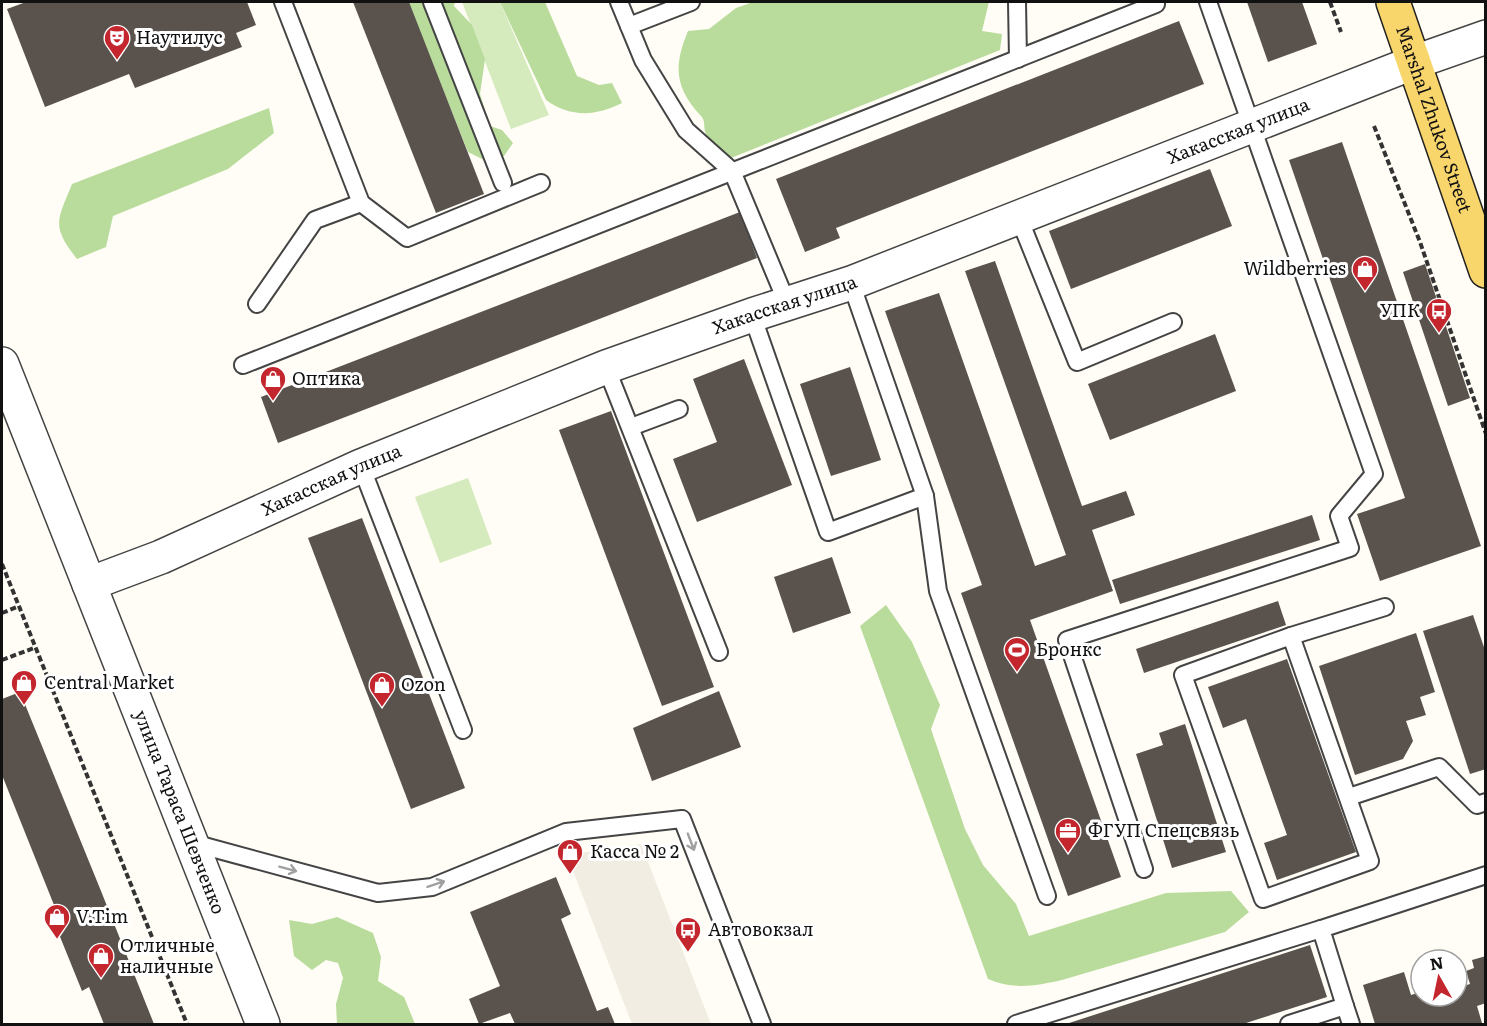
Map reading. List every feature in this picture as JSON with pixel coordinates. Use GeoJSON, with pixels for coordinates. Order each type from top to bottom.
{"type":"FeatureCollection","features":[{"type":"Feature","properties":{"kind":"main road","name":"Marshal Zhukov Street"},"geometry":{"type":"LineString","coordinates":[[1393,2],[1485,271]]}},
{"type":"Feature","properties":{"kind":"street","name":"Хакасская улица"},"geometry":{"type":"LineString","coordinates":[[89,584],[161,557],[361,466],[606,367],[787,303],[851,283],[1415,62],[1485,38]]}},
{"type":"Feature","properties":{"kind":"street","name":"улица Тараса Шевченко"},"geometry":{"type":"LineString","coordinates":[[5,383],[89,584],[263,1024]]}},
{"type":"Feature","properties":{"kind":"lane"},"geometry":{"type":"LineString","coordinates":[[283,2],[361,203],[407,238],[541,183]]}},
{"type":"Feature","properties":{"kind":"lane"},"geometry":{"type":"LineString","coordinates":[[432,2],[503,183]]}},
{"type":"Feature","properties":{"kind":"lane"},"geometry":{"type":"LineString","coordinates":[[619,2],[643,60],[686,130],[732,171],[787,303]]}},
{"type":"Feature","properties":{"kind":"lane"},"geometry":{"type":"LineString","coordinates":[[629,26],[691,2]]}},
{"type":"Feature","properties":{"kind":"lane"},"geometry":{"type":"LineString","coordinates":[[1017,2],[1018,58]]}},
{"type":"Feature","properties":{"kind":"lane"},"geometry":{"type":"LineString","coordinates":[[1144,869],[1067,640],[1350,548],[1340,516],[1374,474],[1254,125],[1208,2]]}},
{"type":"Feature","properties":{"kind":"lane"},"geometry":{"type":"LineString","coordinates":[[243,365],[1156,4]]}},
{"type":"Feature","properties":{"kind":"lane"},"geometry":{"type":"LineString","coordinates":[[257,304],[315,220],[361,203]]}},
{"type":"Feature","properties":{"kind":"lane"},"geometry":{"type":"LineString","coordinates":[[1019,218],[1077,362],[1173,322]]}},
{"type":"Feature","properties":{"kind":"lane"},"geometry":{"type":"LineString","coordinates":[[851,283],[925,496],[938,591],[1047,896]]}},
{"type":"Feature","properties":{"kind":"lane"},"geometry":{"type":"LineString","coordinates":[[752,315],[828,532],[925,496]]}},
{"type":"Feature","properties":{"kind":"lane"},"geometry":{"type":"LineString","coordinates":[[606,367],[719,652]]}},
{"type":"Feature","properties":{"kind":"lane"},"geometry":{"type":"LineString","coordinates":[[631,428],[679,409]]}},
{"type":"Feature","properties":{"kind":"lane"},"geometry":{"type":"LineString","coordinates":[[361,466],[463,730]]}},
{"type":"Feature","properties":{"kind":"lane"},"geometry":{"type":"LineString","coordinates":[[1291,636],[1370,861],[1263,899],[1183,675],[1291,636],[1385,607]]}},
{"type":"Feature","properties":{"kind":"lane"},"geometry":{"type":"LineString","coordinates":[[1349,797],[1438,768],[1477,805],[1485,802]]}},
{"type":"Feature","properties":{"kind":"lane"},"geometry":{"type":"LineString","coordinates":[[193,843],[378,893],[432,887],[566,832],[682,819],[762,1024]]}},
{"type":"Feature","properties":{"kind":"lane"},"geometry":{"type":"LineString","coordinates":[[1016,1024],[1321,929],[1485,875]]}},
{"type":"Feature","properties":{"kind":"lane"},"geometry":{"type":"LineString","coordinates":[[1321,929],[1351,1024]]}},
{"type":"Feature","properties":{"kind":"lane"},"geometry":{"type":"LineString","coordinates":[[1288,1024],[1345,1006]]}},
{"type":"Feature","properties":{"kind":"path"},"geometry":{"type":"LineString","coordinates":[[1330,2],[1341,32]]}},
{"type":"Feature","properties":{"kind":"path"},"geometry":{"type":"LineString","coordinates":[[1374,126],[1420,242],[1485,434]]}},
{"type":"Feature","properties":{"kind":"path"},"geometry":{"type":"LineString","coordinates":[[2,564],[17,607],[187,1024]]}},
{"type":"Feature","properties":{"kind":"path"},"geometry":{"type":"LineString","coordinates":[[2,613],[17,607]]}},
{"type":"Feature","properties":{"kind":"path"},"geometry":{"type":"LineString","coordinates":[[2,660],[34,648]]}},
{"type":"Feature","properties":{"kind":"green space"},"geometry":{"type":"Polygon","coordinates":[[[408,2],[455,2],[454,6],[472,25],[485,59],[480,94],[490,126],[502,130],[513,143],[504,156],[484,160],[468,152],[408,2]]]}},
{"type":"Feature","properties":{"kind":"green space"},"geometry":{"type":"Polygon","coordinates":[[[462,2],[500,2],[549,115],[511,129],[462,2]]]}},
{"type":"Feature","properties":{"kind":"green space"},"geometry":{"type":"Polygon","coordinates":[[[500,2],[545,2],[577,76],[599,85],[612,83],[622,103],[603,111],[584,113],[565,110],[546,100],[500,2]]]}},
{"type":"Feature","properties":{"kind":"green space"},"geometry":{"type":"Polygon","coordinates":[[[753,2],[989,2],[982,31],[1002,34],[1000,50],[726,160],[708,137],[703,118],[686,96],[679,76],[680,56],[688,31],[709,29],[736,8],[753,2]]]}},
{"type":"Feature","properties":{"kind":"green space"},"geometry":{"type":"Polygon","coordinates":[[[269,108],[274,133],[228,169],[113,216],[106,247],[77,259],[63,239],[59,223],[72,184],[269,108]]]}},
{"type":"Feature","properties":{"kind":"green space"},"geometry":{"type":"Polygon","coordinates":[[[468,478],[492,544],[440,563],[415,497],[468,478]]]}},
{"type":"Feature","properties":{"kind":"green space"},"geometry":{"type":"Polygon","coordinates":[[[886,605],[912,642],[940,705],[931,729],[965,829],[983,865],[1016,904],[1029,936],[1166,893],[1231,891],[1249,912],[1225,932],[1062,980],[1016,986],[988,979],[860,626],[886,605]]]}},
{"type":"Feature","properties":{"kind":"green space"},"geometry":{"type":"Polygon","coordinates":[[[337,917],[373,933],[381,957],[378,981],[404,997],[415,1024],[337,1024],[336,1004],[343,978],[338,963],[326,960],[312,970],[294,956],[289,920],[312,924],[337,917]]]}},
{"type":"Feature","properties":{"kind":"shaded area"},"geometry":{"type":"Polygon","coordinates":[[[641,844],[711,1024],[632,1024],[568,858],[579,853],[641,844]]]}},
{"type":"Feature","properties":{"kind":"building","name":"Наутилус"},"geometry":{"type":"Polygon","coordinates":[[[26,2],[247,2],[256,25],[236,33],[242,47],[135,88],[129,74],[45,107],[7,9],[26,2]]]}},
{"type":"Feature","properties":{"kind":"building"},"geometry":{"type":"Polygon","coordinates":[[[353,2],[409,2],[484,194],[436,213],[353,2]]]}},
{"type":"Feature","properties":{"kind":"building"},"geometry":{"type":"Polygon","coordinates":[[[1247,2],[1302,2],[1317,44],[1268,62],[1247,2]]]}},
{"type":"Feature","properties":{"kind":"building"},"geometry":{"type":"Polygon","coordinates":[[[1179,21],[1204,84],[836,228],[840,238],[805,252],[776,179],[1179,21]]]}},
{"type":"Feature","properties":{"kind":"building"},"geometry":{"type":"Polygon","coordinates":[[[1342,142],[1481,546],[1380,581],[1357,514],[1405,498],[1289,160],[1342,142]]]}},
{"type":"Feature","properties":{"kind":"building"},"geometry":{"type":"Polygon","coordinates":[[[1210,169],[1232,226],[1071,289],[1049,231],[1210,169]]]}},
{"type":"Feature","properties":{"kind":"building"},"geometry":{"type":"Polygon","coordinates":[[[740,212],[757,258],[278,443],[261,397],[740,212]]]}},
{"type":"Feature","properties":{"kind":"building"},"geometry":{"type":"Polygon","coordinates":[[[995,261],[1082,506],[1126,491],[1135,515],[1092,530],[1113,591],[1030,620],[1121,877],[1068,896],[961,593],[982,585],[885,311],[939,293],[1035,566],[1066,555],[965,271],[995,261]]]}},
{"type":"Feature","properties":{"kind":"building"},"geometry":{"type":"Polygon","coordinates":[[[1425,264],[1470,398],[1448,406],[1403,272],[1425,264]]]}},
{"type":"Feature","properties":{"kind":"building"},"geometry":{"type":"Polygon","coordinates":[[[1215,334],[1236,391],[1110,440],[1088,384],[1215,334]]]}},
{"type":"Feature","properties":{"kind":"building"},"geometry":{"type":"Polygon","coordinates":[[[744,359],[792,485],[697,522],[673,459],[717,442],[693,379],[744,359]]]}},
{"type":"Feature","properties":{"kind":"building"},"geometry":{"type":"Polygon","coordinates":[[[850,367],[881,460],[831,476],[800,384],[850,367]]]}},
{"type":"Feature","properties":{"kind":"building"},"geometry":{"type":"Polygon","coordinates":[[[611,411],[714,687],[662,706],[559,430],[611,411]]]}},
{"type":"Feature","properties":{"kind":"building"},"geometry":{"type":"Polygon","coordinates":[[[1312,515],[1320,540],[1120,604],[1112,580],[1312,515]]]}},
{"type":"Feature","properties":{"kind":"building"},"geometry":{"type":"Polygon","coordinates":[[[362,518],[465,788],[411,809],[308,538],[362,518]]]}},
{"type":"Feature","properties":{"kind":"building"},"geometry":{"type":"Polygon","coordinates":[[[832,557],[851,613],[793,633],[774,577],[832,557]]]}},
{"type":"Feature","properties":{"kind":"building"},"geometry":{"type":"Polygon","coordinates":[[[1278,601],[1286,625],[1144,673],[1136,649],[1278,601]]]}},
{"type":"Feature","properties":{"kind":"building"},"geometry":{"type":"Polygon","coordinates":[[[1473,615],[1486,653],[1486,769],[1470,774],[1423,631],[1473,615]]]}},
{"type":"Feature","properties":{"kind":"building"},"geometry":{"type":"Polygon","coordinates":[[[1416,633],[1435,692],[1420,697],[1426,715],[1406,721],[1413,741],[1403,759],[1355,775],[1319,666],[1416,633]]]}},
{"type":"Feature","properties":{"kind":"building"},"geometry":{"type":"Polygon","coordinates":[[[1287,659],[1356,852],[1277,880],[1264,843],[1287,835],[1246,719],[1223,728],[1208,687],[1287,659]]]}},
{"type":"Feature","properties":{"kind":"building"},"geometry":{"type":"Polygon","coordinates":[[[719,691],[741,747],[652,781],[633,728],[719,691]]]}},
{"type":"Feature","properties":{"kind":"building"},"geometry":{"type":"Polygon","coordinates":[[[20,692],[154,1024],[104,1024],[89,987],[82,991],[50,912],[56,910],[2,775],[2,699],[20,692]]]}},
{"type":"Feature","properties":{"kind":"building"},"geometry":{"type":"Polygon","coordinates":[[[1185,724],[1226,852],[1172,868],[1136,754],[1163,745],[1159,733],[1185,724]]]}},
{"type":"Feature","properties":{"kind":"building"},"geometry":{"type":"Polygon","coordinates":[[[556,877],[571,914],[561,919],[597,1011],[608,1007],[615,1024],[515,1024],[510,1013],[479,1024],[469,999],[500,986],[470,912],[556,877]]]}},
{"type":"Feature","properties":{"kind":"building"},"geometry":{"type":"Polygon","coordinates":[[[1310,945],[1327,997],[1243,1024],[1066,1024],[1310,945]]]}},
{"type":"Feature","properties":{"kind":"building"},"geometry":{"type":"Polygon","coordinates":[[[1486,956],[1486,1003],[1477,1006],[1482,1023],[1375,1024],[1363,985],[1404,972],[1409,988],[1409,1008],[1469,1008],[1469,970],[1474,968],[1472,960],[1486,956]]]}},
{"type":"Feature","properties":{"kind":"place","name":"Наутилус"},"geometry":{"type":"Point","coordinates":[117,61]}},
{"type":"Feature","properties":{"kind":"place","name":"Wildberries"},"geometry":{"type":"Point","coordinates":[1365,292]}},
{"type":"Feature","properties":{"kind":"place","name":"УПК"},"geometry":{"type":"Point","coordinates":[1439,334]}},
{"type":"Feature","properties":{"kind":"place","name":"Оптика"},"geometry":{"type":"Point","coordinates":[273,402]}},
{"type":"Feature","properties":{"kind":"place","name":"Бронкс"},"geometry":{"type":"Point","coordinates":[1017,673]}},
{"type":"Feature","properties":{"kind":"place","name":"Central Market"},"geometry":{"type":"Point","coordinates":[24,706]}},
{"type":"Feature","properties":{"kind":"place","name":"Ozon"},"geometry":{"type":"Point","coordinates":[382,708]}},
{"type":"Feature","properties":{"kind":"place","name":"ФГУП Спецсвязь"},"geometry":{"type":"Point","coordinates":[1068,854]}},
{"type":"Feature","properties":{"kind":"place","name":"Касса № 2"},"geometry":{"type":"Point","coordinates":[570,875]}},
{"type":"Feature","properties":{"kind":"place","name":"V.Tim"},"geometry":{"type":"Point","coordinates":[57,940]}},
{"type":"Feature","properties":{"kind":"place","name":"Автовокзал"},"geometry":{"type":"Point","coordinates":[688,953]}},
{"type":"Feature","properties":{"kind":"place","name":"Отличные наличные"},"geometry":{"type":"Point","coordinates":[101,979]}}]}
